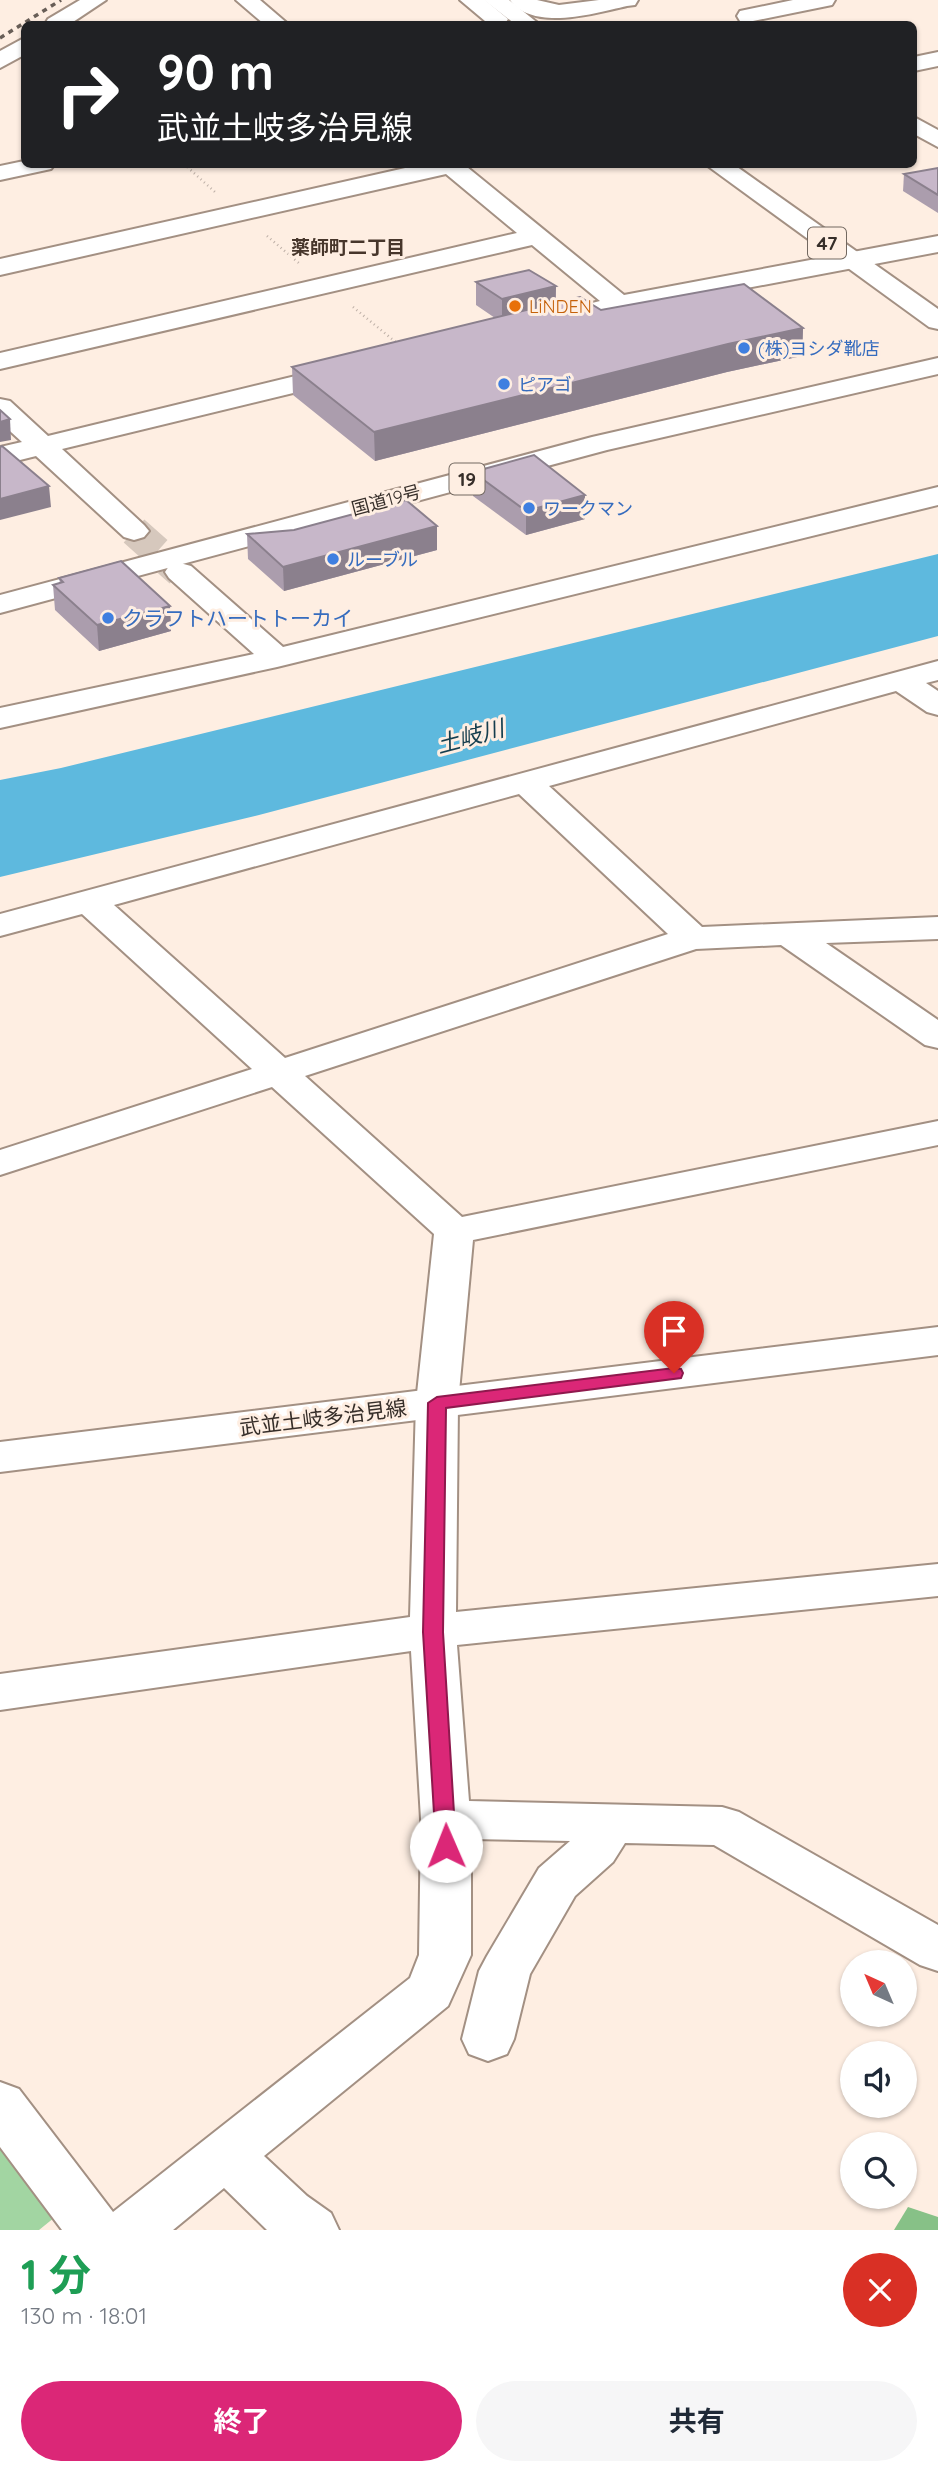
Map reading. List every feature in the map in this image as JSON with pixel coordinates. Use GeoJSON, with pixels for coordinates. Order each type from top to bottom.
{"type":"FeatureCollection","features":[{"type":"Feature","properties":{"kind":"main road"},"geometry":{"type":"LineString","coordinates":[[61,21],[95,0]]}},
{"type":"Feature","properties":{"kind":"main road"},"geometry":{"type":"LineString","coordinates":[[247,0],[273,21]]}},
{"type":"Feature","properties":{"kind":"main road"},"geometry":{"type":"LineString","coordinates":[[471,0],[497,19],[496,21]]}},
{"type":"Feature","properties":{"kind":"main road"},"geometry":{"type":"LineString","coordinates":[[495,0],[524,21]]}},
{"type":"Feature","properties":{"kind":"main road"},"geometry":{"type":"LineString","coordinates":[[521,0],[534,9],[570,12],[627,0]]}},
{"type":"Feature","properties":{"kind":"main road"},"geometry":{"type":"LineString","coordinates":[[747,15],[824,0]]}},
{"type":"Feature","properties":{"kind":"main road"},"geometry":{"type":"LineString","coordinates":[[0,61],[21,47]]}},
{"type":"Feature","properties":{"kind":"main road"},"geometry":{"type":"LineString","coordinates":[[917,63],[938,59]]}},
{"type":"Feature","properties":{"kind":"main road"},"geometry":{"type":"LineString","coordinates":[[917,126],[938,141]]}},
{"type":"Feature","properties":{"kind":"main road"},"geometry":{"type":"LineString","coordinates":[[0,173],[24,168]]}},
{"type":"Feature","properties":{"kind":"main road"},"geometry":{"type":"LineString","coordinates":[[0,267],[439,168]]}},
{"type":"Feature","properties":{"kind":"main road"},"geometry":{"type":"LineString","coordinates":[[456,168],[619,304]]}},
{"type":"Feature","properties":{"kind":"main road","name":"47"},"geometry":{"type":"LineString","coordinates":[[723,168],[938,321]]}},
{"type":"Feature","properties":{"kind":"main road"},"geometry":{"type":"LineString","coordinates":[[0,361],[536,236]]}},
{"type":"Feature","properties":{"kind":"main road"},"geometry":{"type":"LineString","coordinates":[[529,327],[619,304],[938,244]]}},
{"type":"Feature","properties":{"kind":"main road","name":"国道19号"},"geometry":{"type":"LineString","coordinates":[[0,582],[642,414],[938,345]]}},
{"type":"Feature","properties":{"kind":"main road","name":"国道19号"},"geometry":{"type":"LineString","coordinates":[[0,604],[602,443],[938,366]]}},
{"type":"Feature","properties":{"kind":"main road"},"geometry":{"type":"LineString","coordinates":[[0,456],[360,369]]}},
{"type":"Feature","properties":{"kind":"main road"},"geometry":{"type":"LineString","coordinates":[[0,407],[134,531]]}},
{"type":"Feature","properties":{"kind":"main road"},"geometry":{"type":"LineString","coordinates":[[0,718],[277,658],[938,496]]}},
{"type":"Feature","properties":{"kind":"main road"},"geometry":{"type":"LineString","coordinates":[[180,572],[277,658]]}},
{"type":"Feature","properties":{"kind":"main road"},"geometry":{"type":"LineString","coordinates":[[0,925],[938,670]]}},
{"type":"Feature","properties":{"kind":"main road"},"geometry":{"type":"LineString","coordinates":[[900,680],[938,705]]}},
{"type":"Feature","properties":{"kind":"main road"},"geometry":{"type":"LineString","coordinates":[[526,783],[692,939]]}},
{"type":"Feature","properties":{"kind":"main road"},"geometry":{"type":"LineString","coordinates":[[90,902],[454,1231]]}},
{"type":"Feature","properties":{"kind":"main road"},"geometry":{"type":"LineString","coordinates":[[0,1163],[692,939],[938,928]]}},
{"type":"Feature","properties":{"kind":"main road"},"geometry":{"type":"LineString","coordinates":[[787,933],[938,1037]]}},
{"type":"Feature","properties":{"kind":"main road"},"geometry":{"type":"LineString","coordinates":[[454,1231],[938,1133]]}},
{"type":"Feature","properties":{"kind":"main road"},"geometry":{"type":"LineString","coordinates":[[132,2230],[430,1992],[445,1955],[446,1819],[433,1632],[437,1403],[454,1231]]}},
{"type":"Feature","properties":{"kind":"main road","name":"武並土岐多治見線"},"geometry":{"type":"LineString","coordinates":[[0,1457],[938,1341]]}},
{"type":"Feature","properties":{"kind":"main road"},"geometry":{"type":"LineString","coordinates":[[0,1692],[433,1632],[938,1580]]}},
{"type":"Feature","properties":{"kind":"main road"},"geometry":{"type":"LineString","coordinates":[[446,1819],[722,1826],[938,1950]]}},
{"type":"Feature","properties":{"kind":"main road"},"geometry":{"type":"LineString","coordinates":[[488,2039],[505,1971],[557,1882],[595,1848],[611,1823]]}},
{"type":"Feature","properties":{"kind":"main road"},"geometry":{"type":"LineString","coordinates":[[0,2105],[94,2230]]}},
{"type":"Feature","properties":{"kind":"main road"},"geometry":{"type":"LineString","coordinates":[[226,2155],[287,2213],[311,2230]]}},
{"type":"Feature","properties":{"kind":"green space"},"geometry":{"type":"Polygon","coordinates":[[[0,2134],[60,2213],[39,2230],[0,2230],[0,2134]]]}},
{"type":"Feature","properties":{"kind":"green space"},"geometry":{"type":"Polygon","coordinates":[[[907,2209],[938,2217],[938,2230],[894,2230],[907,2209]]]}},
{"type":"Feature","properties":{"kind":"water","name":"土岐川"},"geometry":{"type":"Polygon","coordinates":[[[938,554],[938,636],[259,815],[0,877],[0,780],[61,768],[938,554]]]}},
{"type":"Feature","properties":{"kind":"building"},"geometry":{"type":"Polygon","coordinates":[[[938,168],[938,195],[904,174],[938,168]]]}},
{"type":"Feature","properties":{"kind":"building"},"geometry":{"type":"Polygon","coordinates":[[[529,270],[556,286],[502,299],[476,282],[529,270]]]}},
{"type":"Feature","properties":{"kind":"building"},"geometry":{"type":"Polygon","coordinates":[[[744,284],[803,328],[728,344],[374,432],[292,367],[580,297],[601,310],[744,284]]]}},
{"type":"Feature","properties":{"kind":"building"},"geometry":{"type":"Polygon","coordinates":[[[0,410],[10,419],[0,422],[0,410]]]}},
{"type":"Feature","properties":{"kind":"building"},"geometry":{"type":"Polygon","coordinates":[[[2,446],[49,486],[0,499],[2,446]]]}},
{"type":"Feature","properties":{"kind":"building"},"geometry":{"type":"Polygon","coordinates":[[[534,455],[585,495],[526,511],[473,472],[534,455]]]}},
{"type":"Feature","properties":{"kind":"building"},"geometry":{"type":"Polygon","coordinates":[[[406,500],[437,526],[283,567],[247,534],[294,530],[406,500]]]}},
{"type":"Feature","properties":{"kind":"building"},"geometry":{"type":"Polygon","coordinates":[[[121,561],[170,606],[97,625],[53,585],[63,582],[59,578],[121,561]]]}},
{"type":"Feature","properties":{"kind":"tunnel"},"geometry":{"type":"LineString","coordinates":[[134,531],[180,572]]}},
{"type":"Feature","properties":{"kind":"railway"},"geometry":{"type":"LineString","coordinates":[[27,21],[61,0]]}},
{"type":"Feature","properties":{"kind":"railway"},"geometry":{"type":"LineString","coordinates":[[0,38],[21,25]]}},
{"type":"Feature","properties":{"kind":"place","name":"LiNDEN"},"geometry":{"type":"Point","coordinates":[515,306]}},
{"type":"Feature","properties":{"kind":"place","name":"(株)ヨシダ靴店"},"geometry":{"type":"Point","coordinates":[744,348]}},
{"type":"Feature","properties":{"kind":"place","name":"ピアゴ"},"geometry":{"type":"Point","coordinates":[504,384]}},
{"type":"Feature","properties":{"kind":"place","name":"ワークマン"},"geometry":{"type":"Point","coordinates":[529,508]}},
{"type":"Feature","properties":{"kind":"place","name":"ルーブル"},"geometry":{"type":"Point","coordinates":[333,559]}},
{"type":"Feature","properties":{"kind":"place","name":"クラフトハートトーカイ"},"geometry":{"type":"Point","coordinates":[108,618]}},
{"type":"Feature","properties":{"kind":"district","name":"薬師町二丁目"},"geometry":{"type":"Point","coordinates":[348,247]}},
{"type":"Feature","properties":{"kind":"route"},"geometry":{"type":"LineString","coordinates":[[446,1846],[433,1632],[437,1403],[674,1373]]}}]}
